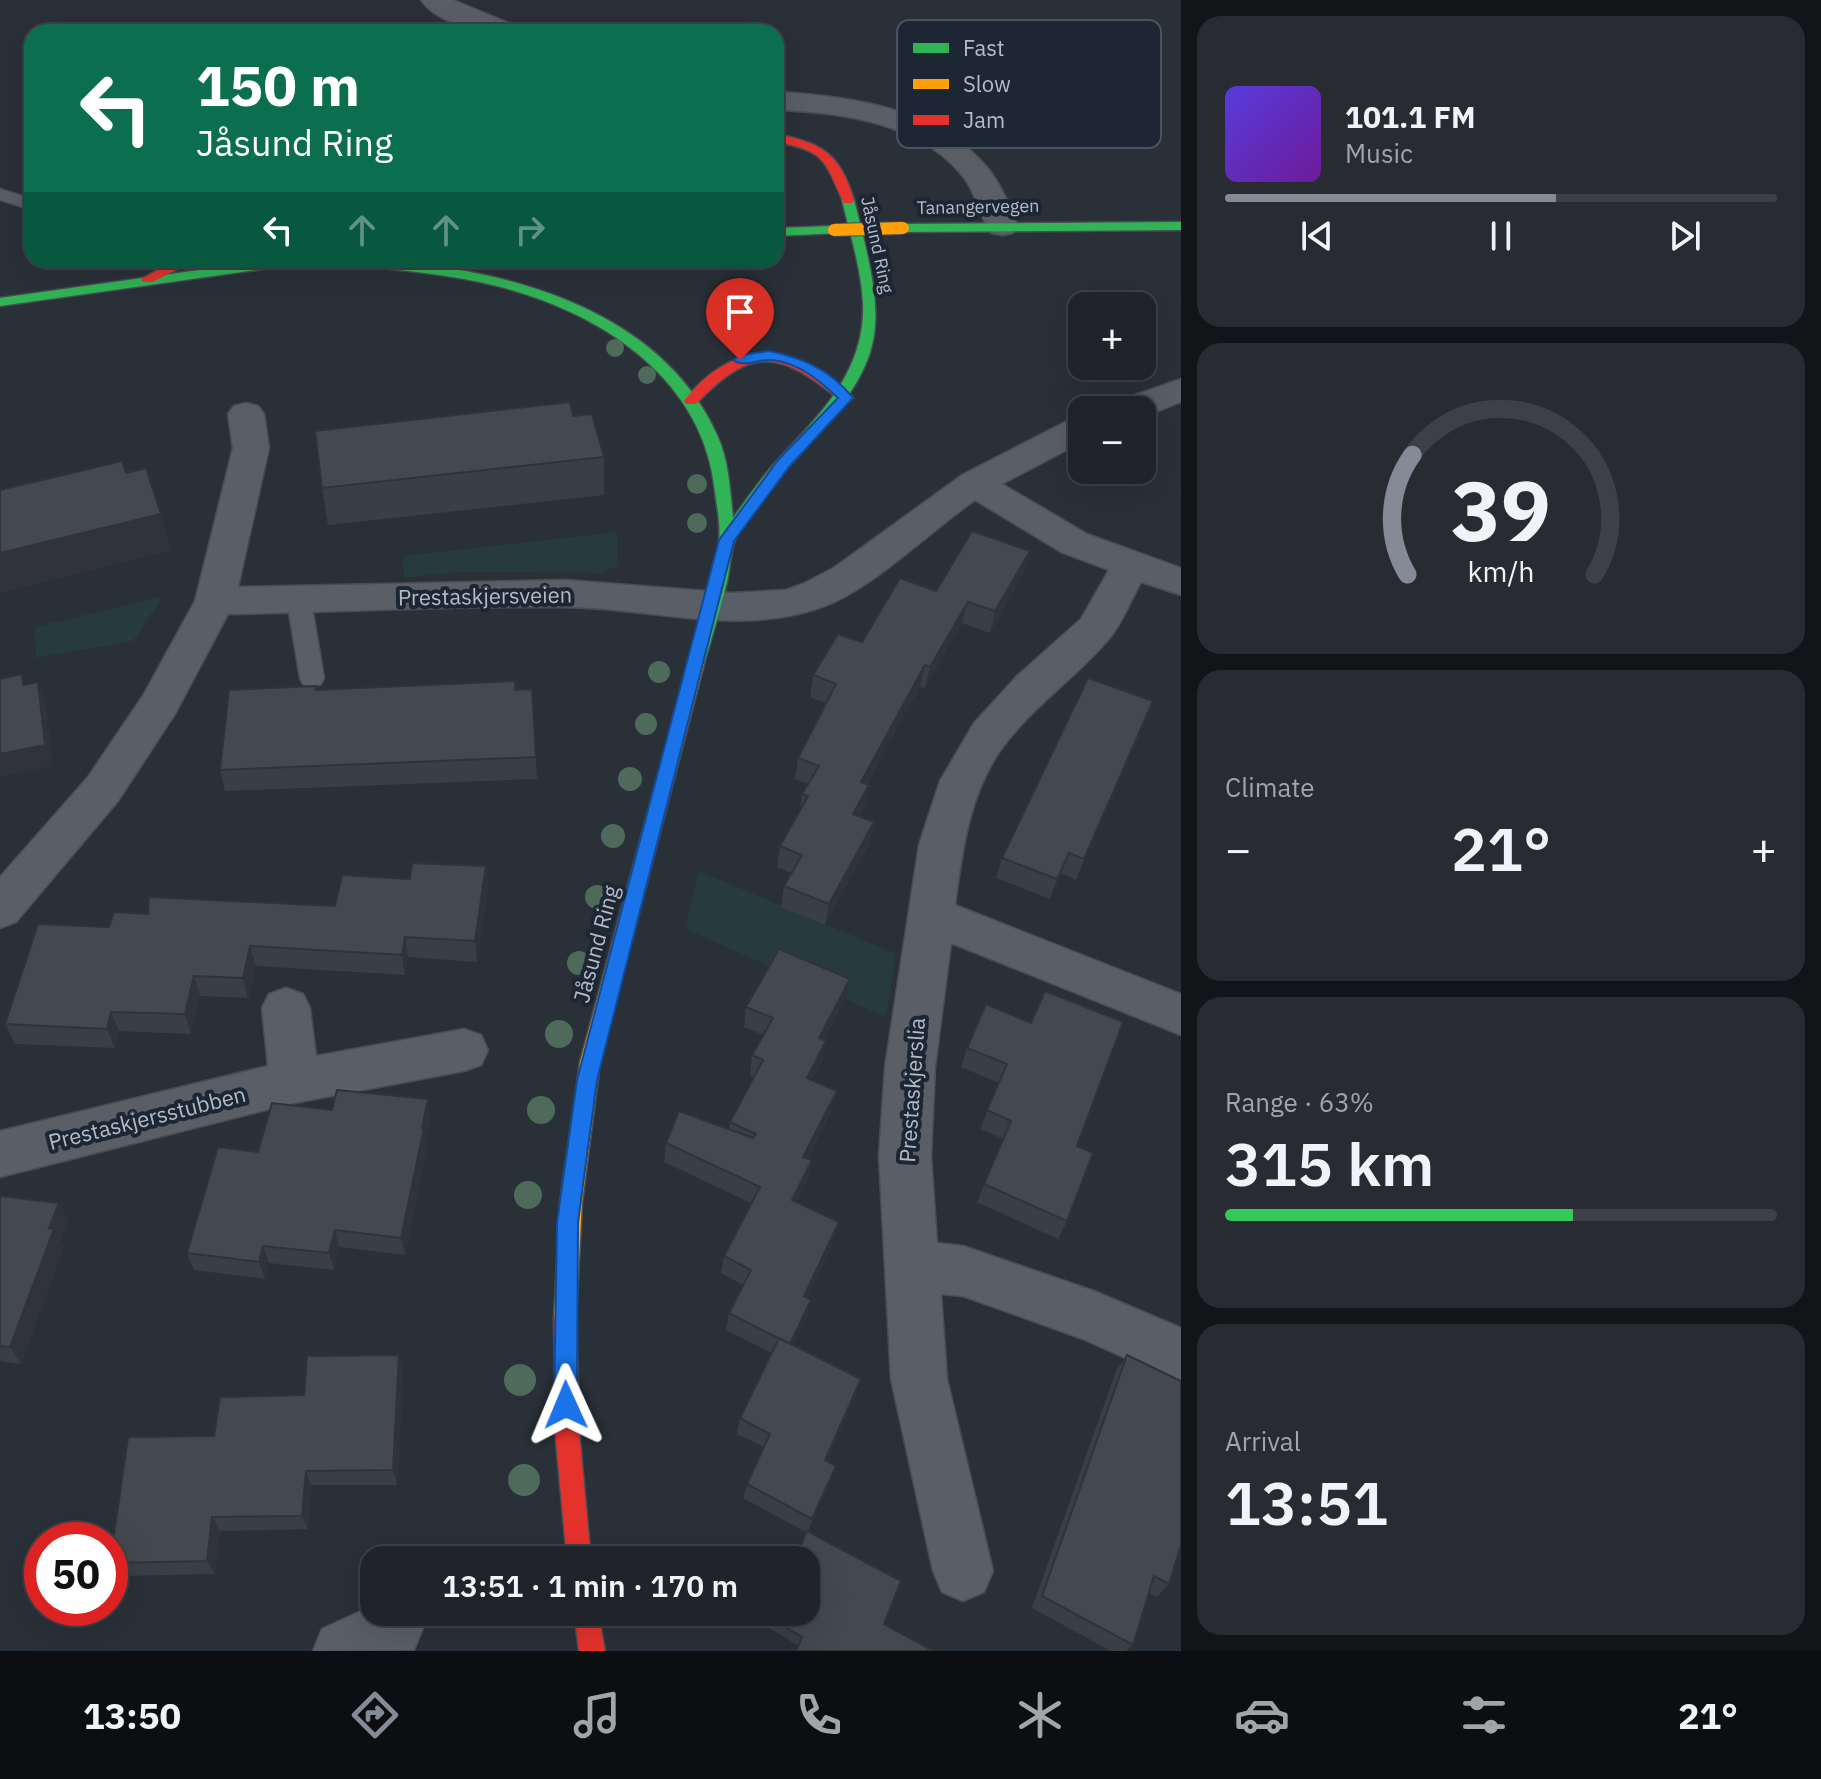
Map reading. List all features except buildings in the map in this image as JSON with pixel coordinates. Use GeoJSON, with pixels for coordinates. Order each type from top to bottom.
{"type":"FeatureCollection","features":[{"type":"Feature","properties":{"kind":"main road","name":"Jåsund Ring"},"geometry":{"type":"LineString","coordinates":[[727,540],[784,463],[846,398],[870,329],[869,290],[837,164],[804,143],[784,139]]}},
{"type":"Feature","properties":{"kind":"main road","name":"Tanangervegen"},"geometry":{"type":"LineString","coordinates":[[784,232],[1002,226],[1181,226]]}},
{"type":"Feature","properties":{"kind":"main road"},"geometry":{"type":"LineString","coordinates":[[0,302],[148,270],[178,268]]}},
{"type":"Feature","properties":{"kind":"main road","name":"Jåsund Ring"},"geometry":{"type":"LineString","coordinates":[[423,268],[452,271],[541,293],[626,336],[651,355],[691,401],[713,443],[721,478],[727,540],[602,1017],[577,1141],[568,1222],[565,1301],[566,1405],[578,1546]]}},
{"type":"Feature","properties":{"kind":"main road"},"geometry":{"type":"LineString","coordinates":[[691,401],[706,381],[723,368],[740,360],[769,355],[794,360],[824,377],[846,398]]}},
{"type":"Feature","properties":{"kind":"main road"},"geometry":{"type":"LineString","coordinates":[[588,1626],[592,1651]]}},
{"type":"Feature","properties":{"kind":"street"},"geometry":{"type":"LineString","coordinates":[[434,0],[485,24]]}},
{"type":"Feature","properties":{"kind":"street"},"geometry":{"type":"LineString","coordinates":[[784,102],[856,110],[897,123]]}},
{"type":"Feature","properties":{"kind":"street"},"geometry":{"type":"LineString","coordinates":[[947,148],[961,157],[978,177],[1002,226]]}},
{"type":"Feature","properties":{"kind":"street"},"geometry":{"type":"LineString","coordinates":[[1156,399],[1181,390]]}},
{"type":"Feature","properties":{"kind":"street"},"geometry":{"type":"LineString","coordinates":[[0,909],[103,789],[160,703],[215,601],[251,448],[246,414]]}},
{"type":"Feature","properties":{"kind":"street","name":"Prestaskjersveien"},"geometry":{"type":"LineString","coordinates":[[215,601],[565,593],[754,608],[788,603],[819,593],[849,576],[975,483],[1068,435]]}},
{"type":"Feature","properties":{"kind":"street"},"geometry":{"type":"LineString","coordinates":[[975,483],[1026,517],[1074,543],[1181,582]]}},
{"type":"Feature","properties":{"kind":"street","name":"Prestaskjerslia"},"geometry":{"type":"LineString","coordinates":[[963,1571],[919,1379],[905,1156],[909,1082],[941,845],[962,781],[989,734],[1007,712],[1095,629],[1131,565]]}},
{"type":"Feature","properties":{"kind":"street"},"geometry":{"type":"LineString","coordinates":[[931,915],[1181,1015]]}},
{"type":"Feature","properties":{"kind":"street"},"geometry":{"type":"LineString","coordinates":[[286,1008],[294,1081]]}},
{"type":"Feature","properties":{"kind":"street","name":"Prestaskjersstubben"},"geometry":{"type":"LineString","coordinates":[[0,1154],[294,1081],[464,1050]]}},
{"type":"Feature","properties":{"kind":"street"},"geometry":{"type":"LineString","coordinates":[[910,1265],[963,1271],[1094,1317],[1181,1356]]}},
{"type":"Feature","properties":{"kind":"lane"},"geometry":{"type":"LineString","coordinates":[[0,194],[24,202]]}},
{"type":"Feature","properties":{"kind":"lane"},"geometry":{"type":"LineString","coordinates":[[299,601],[312,678]]}},
{"type":"Feature","properties":{"kind":"green space"},"geometry":{"type":"Polygon","coordinates":[[[617,532],[617,566],[602,573],[458,572],[404,578],[403,556],[617,532]]]}},
{"type":"Feature","properties":{"kind":"green space"},"geometry":{"type":"Polygon","coordinates":[[[163,596],[133,641],[36,658],[35,627],[163,596]]]}},
{"type":"Feature","properties":{"kind":"green space"},"geometry":{"type":"Polygon","coordinates":[[[699,871],[896,954],[886,1017],[685,929],[699,871]]]}},
{"type":"Feature","properties":{"kind":"traffic: fast"},"geometry":{"type":"LineString","coordinates":[[727,540],[767,483],[841,398],[862,361],[868,340],[870,301],[848,200]]}},
{"type":"Feature","properties":{"kind":"traffic: fast"},"geometry":{"type":"LineString","coordinates":[[903,228],[1181,226]]}},
{"type":"Feature","properties":{"kind":"traffic: fast"},"geometry":{"type":"LineString","coordinates":[[784,232],[834,230]]}},
{"type":"Feature","properties":{"kind":"traffic: fast"},"geometry":{"type":"LineString","coordinates":[[0,302],[242,268]]}},
{"type":"Feature","properties":{"kind":"traffic: fast"},"geometry":{"type":"LineString","coordinates":[[411,268],[478,278],[549,298],[577,310],[631,342],[655,361],[695,407],[718,459],[727,531],[722,569],[696,664]]}},
{"type":"Feature","properties":{"kind":"traffic: slow"},"geometry":{"type":"LineString","coordinates":[[834,230],[903,228]]}},
{"type":"Feature","properties":{"kind":"traffic: slow"},"geometry":{"type":"LineString","coordinates":[[565,1319],[571,1203],[590,1062],[696,664]]}},
{"type":"Feature","properties":{"kind":"traffic: jam"},"geometry":{"type":"LineString","coordinates":[[784,140],[805,144],[832,162],[848,200]]}},
{"type":"Feature","properties":{"kind":"traffic: jam"},"geometry":{"type":"LineString","coordinates":[[148,279],[171,268]]}},
{"type":"Feature","properties":{"kind":"traffic: jam"},"geometry":{"type":"LineString","coordinates":[[691,401],[730,366],[748,358],[767,356],[785,359],[804,368],[846,398]]}},
{"type":"Feature","properties":{"kind":"traffic: jam"},"geometry":{"type":"LineString","coordinates":[[565,1319],[568,1441],[578,1546]]}},
{"type":"Feature","properties":{"kind":"traffic: jam"},"geometry":{"type":"LineString","coordinates":[[588,1626],[592,1651]]}},
{"type":"Feature","properties":{"kind":"route"},"geometry":{"type":"LineString","coordinates":[[566,1405],[568,1222],[587,1080],[727,540],[784,463],[846,398],[824,377],[794,360],[769,355],[740,360]]}}]}
